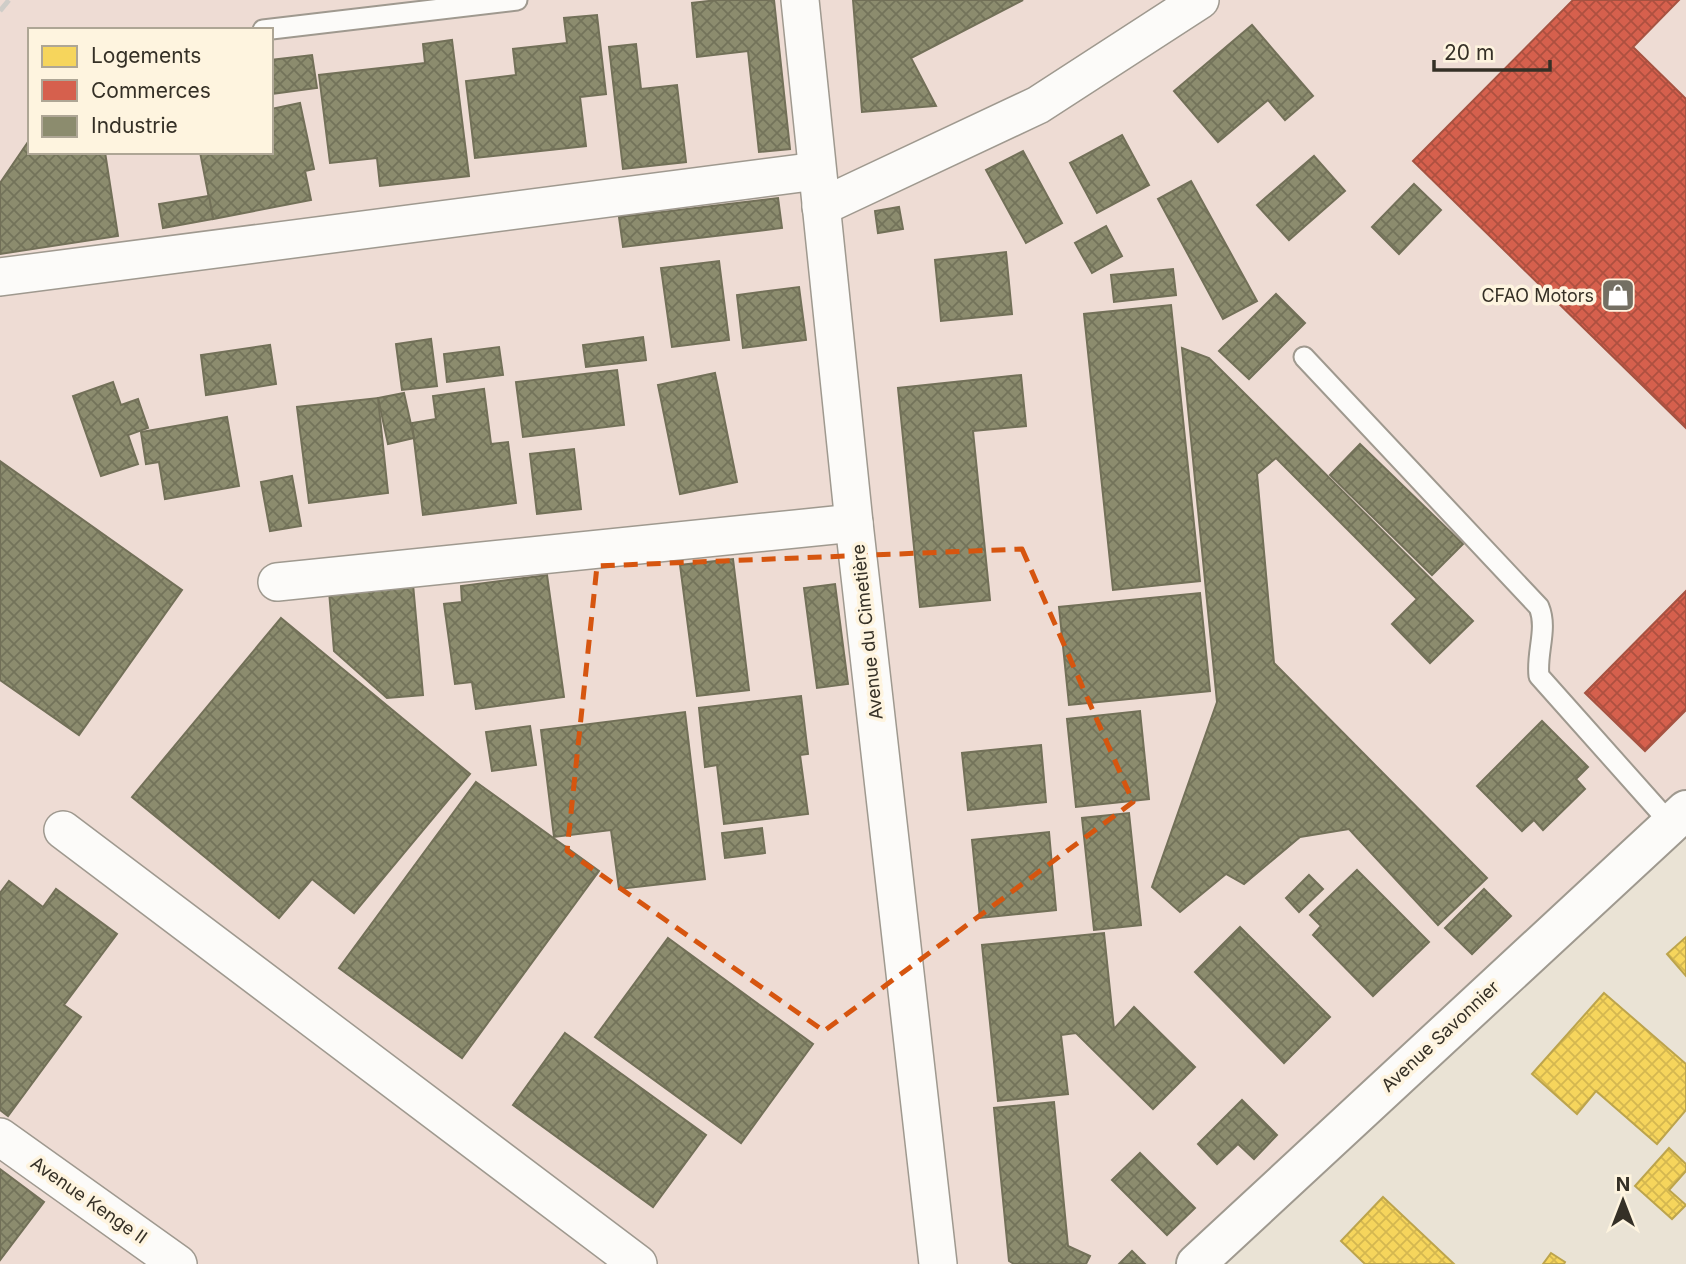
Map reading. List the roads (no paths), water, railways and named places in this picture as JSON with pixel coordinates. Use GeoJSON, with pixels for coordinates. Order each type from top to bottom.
{"type":"FeatureCollection","features":[{"type":"Feature","properties":{"kind":"street","name":"Avenue du Cimetière"},"geometry":{"type":"LineString","coordinates":[[800,0],[854,523],[938,1264]]}},
{"type":"Feature","properties":{"kind":"street"},"geometry":{"type":"LineString","coordinates":[[821,207],[1038,105],[1200,0]]}},
{"type":"Feature","properties":{"kind":"street"},"geometry":{"type":"LineString","coordinates":[[0,277],[817,171]]}},
{"type":"Feature","properties":{"kind":"street"},"geometry":{"type":"LineString","coordinates":[[277,582],[854,523]]}},
{"type":"Feature","properties":{"kind":"street","name":"Avenue Savonnier"},"geometry":{"type":"LineString","coordinates":[[1196,1264],[1678,816]]}},
{"type":"Feature","properties":{"kind":"street"},"geometry":{"type":"LineString","coordinates":[[63,830],[638,1264]]}},
{"type":"Feature","properties":{"kind":"street","name":"Avenue Kenge II"},"geometry":{"type":"LineString","coordinates":[[0,1137],[178,1264]]}},
{"type":"Feature","properties":{"kind":"lane"},"geometry":{"type":"LineString","coordinates":[[273,29],[517,0]]}},
{"type":"Feature","properties":{"kind":"lane"},"geometry":{"type":"LineString","coordinates":[[1304,357],[1539,607],[1544,618],[1537,656],[1539,676],[1678,816]]}},
{"type":"Feature","properties":{"kind":"railway"},"geometry":{"type":"LineString","coordinates":[[0,11],[9,0]]}},
{"type":"Feature","properties":{"kind":"place","name":"CFAO Motors"},"geometry":{"type":"Point","coordinates":[1618,295]}}]}
